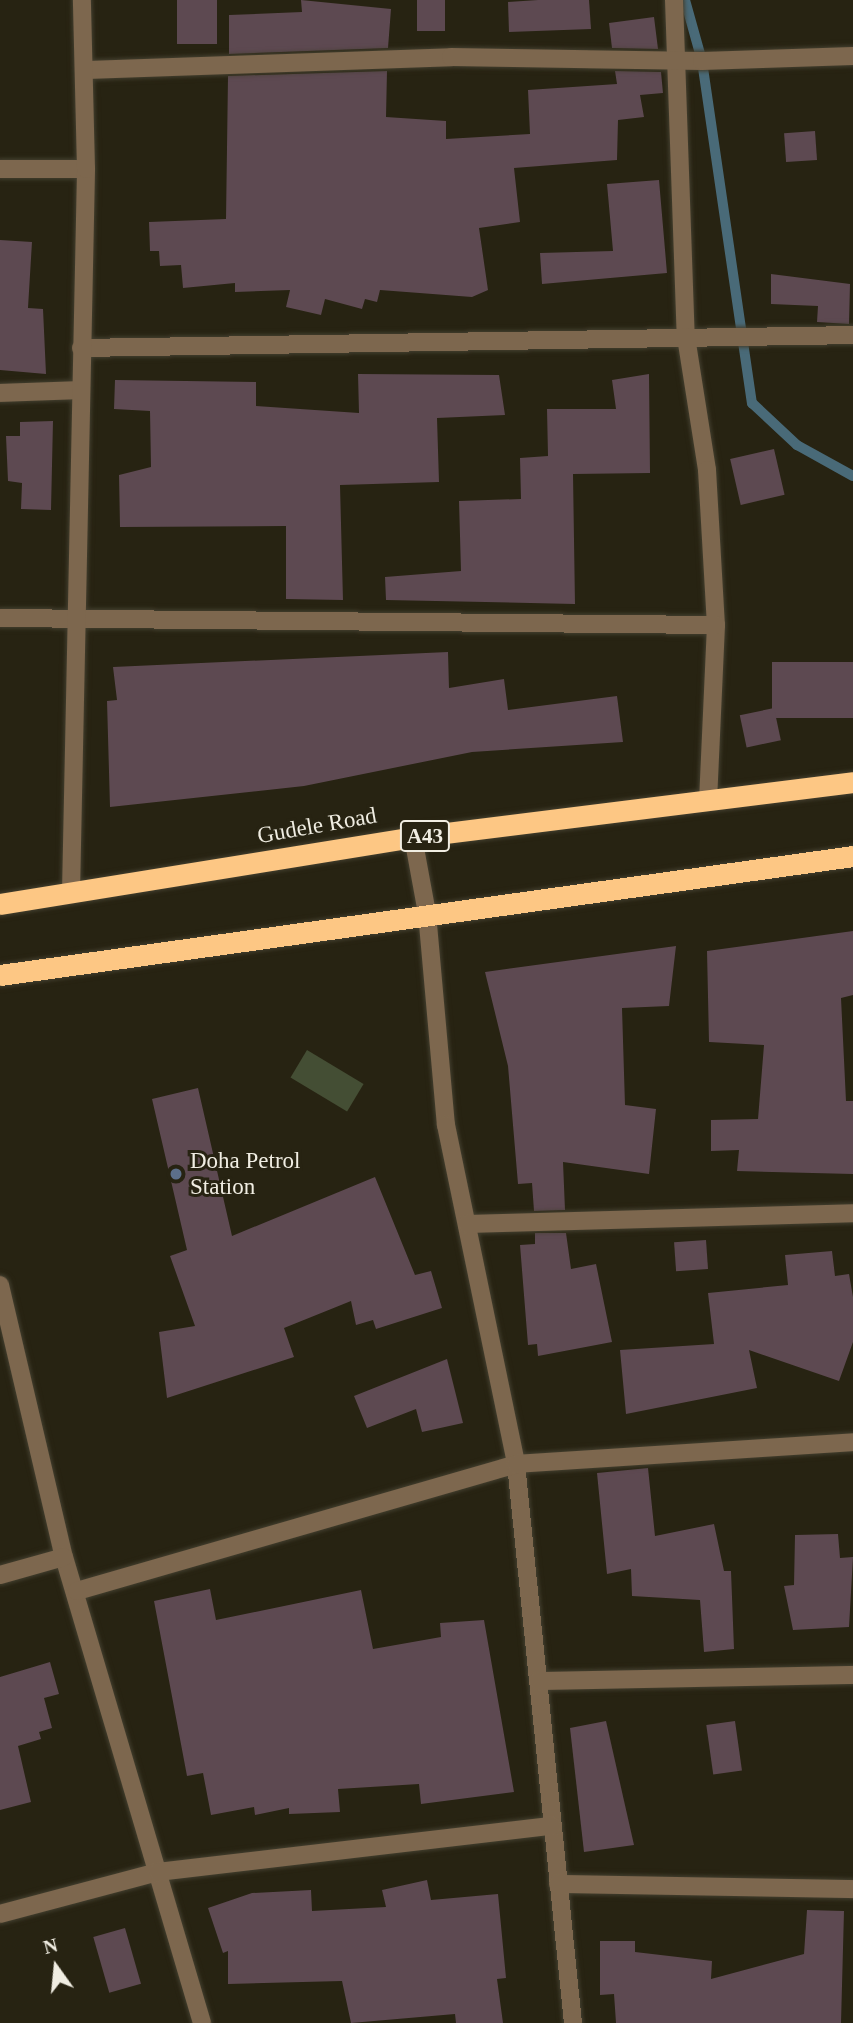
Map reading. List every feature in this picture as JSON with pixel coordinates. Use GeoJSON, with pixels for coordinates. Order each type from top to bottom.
{"type":"FeatureCollection","features":[{"type":"Feature","properties":{"kind":"highway","name":"Gudele Road"},"geometry":{"type":"LineString","coordinates":[[0,904],[413,837],[853,782]]}},
{"type":"Feature","properties":{"kind":"highway"},"geometry":{"type":"LineString","coordinates":[[0,975],[427,913],[853,856]]}},
{"type":"Feature","properties":{"kind":"street"},"geometry":{"type":"LineString","coordinates":[[71,893],[88,70],[82,0]]}},
{"type":"Feature","properties":{"kind":"street"},"geometry":{"type":"LineString","coordinates":[[674,0],[686,337],[707,470],[716,625],[708,802]]}},
{"type":"Feature","properties":{"kind":"street"},"geometry":{"type":"LineString","coordinates":[[88,70],[451,57],[677,61],[853,55]]}},
{"type":"Feature","properties":{"kind":"street"},"geometry":{"type":"LineString","coordinates":[[0,169],[86,169]]}},
{"type":"Feature","properties":{"kind":"street"},"geometry":{"type":"LineString","coordinates":[[81,348],[853,335]]}},
{"type":"Feature","properties":{"kind":"street"},"geometry":{"type":"LineString","coordinates":[[0,393],[80,390]]}},
{"type":"Feature","properties":{"kind":"street"},"geometry":{"type":"LineString","coordinates":[[0,618],[78,616],[716,625]]}},
{"type":"Feature","properties":{"kind":"street"},"geometry":{"type":"LineString","coordinates":[[413,837],[427,913],[446,1125],[516,1464],[573,2023]]}},
{"type":"Feature","properties":{"kind":"street"},"geometry":{"type":"LineString","coordinates":[[467,1224],[853,1213]]}},
{"type":"Feature","properties":{"kind":"street"},"geometry":{"type":"LineString","coordinates":[[0,1285],[64,1557],[77,1591],[202,2023]]}},
{"type":"Feature","properties":{"kind":"street"},"geometry":{"type":"LineString","coordinates":[[77,1591],[516,1464],[853,1442]]}},
{"type":"Feature","properties":{"kind":"street"},"geometry":{"type":"LineString","coordinates":[[0,1575],[64,1557]]}},
{"type":"Feature","properties":{"kind":"street"},"geometry":{"type":"LineString","coordinates":[[538,1681],[853,1675]]}},
{"type":"Feature","properties":{"kind":"street"},"geometry":{"type":"LineString","coordinates":[[0,1914],[158,1872],[552,1826]]}},
{"type":"Feature","properties":{"kind":"street"},"geometry":{"type":"LineString","coordinates":[[558,1884],[853,1889]]}},
{"type":"Feature","properties":{"kind":"green space"},"geometry":{"type":"Polygon","coordinates":[[[307,1050],[364,1084],[347,1111],[291,1077],[307,1050]]]}},
{"type":"Feature","properties":{"kind":"building"},"geometry":{"type":"Polygon","coordinates":[[[177,0],[217,0],[217,44],[177,44],[177,0]]]}},
{"type":"Feature","properties":{"kind":"building"},"geometry":{"type":"Polygon","coordinates":[[[301,0],[391,9],[388,48],[229,54],[229,15],[302,12],[301,0]]]}},
{"type":"Feature","properties":{"kind":"building"},"geometry":{"type":"Polygon","coordinates":[[[417,0],[445,0],[445,31],[417,31],[417,0]]]}},
{"type":"Feature","properties":{"kind":"building"},"geometry":{"type":"Polygon","coordinates":[[[589,0],[591,29],[509,32],[508,2],[589,0]]]}},
{"type":"Feature","properties":{"kind":"building"},"geometry":{"type":"Polygon","coordinates":[[[654,17],[658,49],[612,48],[609,23],[654,17]]]}},
{"type":"Feature","properties":{"kind":"building"},"geometry":{"type":"Polygon","coordinates":[[[387,71],[386,117],[446,121],[446,139],[530,134],[528,90],[617,84],[615,71],[661,72],[663,93],[640,95],[644,117],[618,120],[617,160],[514,168],[520,222],[479,228],[488,290],[472,297],[380,290],[377,302],[365,299],[362,309],[325,299],[321,315],[286,307],[290,290],[235,292],[235,283],[183,288],[181,265],[160,266],[159,251],[150,251],[149,222],[226,219],[228,76],[387,71]]]}},
{"type":"Feature","properties":{"kind":"building"},"geometry":{"type":"Polygon","coordinates":[[[815,131],[817,160],[786,162],[784,133],[815,131]]]}},
{"type":"Feature","properties":{"kind":"building"},"geometry":{"type":"Polygon","coordinates":[[[659,180],[667,273],[542,284],[540,253],[613,251],[607,184],[659,180]]]}},
{"type":"Feature","properties":{"kind":"building"},"geometry":{"type":"Polygon","coordinates":[[[0,240],[32,242],[28,308],[43,309],[46,374],[0,370],[0,240]]]}},
{"type":"Feature","properties":{"kind":"building"},"geometry":{"type":"Polygon","coordinates":[[[771,274],[850,284],[849,324],[817,322],[818,306],[771,304],[771,274]]]}},
{"type":"Feature","properties":{"kind":"building"},"geometry":{"type":"Polygon","coordinates":[[[358,374],[499,375],[505,415],[437,418],[439,482],[340,485],[343,600],[286,599],[286,526],[120,527],[119,475],[151,467],[150,411],[114,409],[115,380],[256,382],[256,406],[359,413],[358,374]]]}},
{"type":"Feature","properties":{"kind":"building"},"geometry":{"type":"Polygon","coordinates":[[[649,374],[650,473],[573,474],[575,604],[386,600],[385,577],[461,571],[459,501],[521,499],[520,458],[548,456],[547,409],[616,409],[612,380],[649,374]]]}},
{"type":"Feature","properties":{"kind":"building"},"geometry":{"type":"Polygon","coordinates":[[[53,421],[51,510],[21,509],[22,483],[8,481],[6,436],[20,436],[20,422],[53,421]]]}},
{"type":"Feature","properties":{"kind":"building"},"geometry":{"type":"Polygon","coordinates":[[[774,449],[785,495],[741,505],[730,459],[774,449]]]}},
{"type":"Feature","properties":{"kind":"building"},"geometry":{"type":"Polygon","coordinates":[[[448,652],[449,688],[504,679],[508,710],[617,696],[623,742],[472,752],[304,786],[110,807],[107,701],[117,700],[113,667],[448,652]]]}},
{"type":"Feature","properties":{"kind":"building"},"geometry":{"type":"Polygon","coordinates":[[[772,662],[853,662],[853,718],[772,718],[772,662]]]}},
{"type":"Feature","properties":{"kind":"building"},"geometry":{"type":"Polygon","coordinates":[[[774,708],[781,740],[747,748],[740,715],[774,708]]]}},
{"type":"Feature","properties":{"kind":"building"},"geometry":{"type":"Polygon","coordinates":[[[853,931],[853,995],[841,998],[846,1101],[853,1101],[853,1174],[737,1171],[739,1150],[711,1151],[711,1120],[758,1119],[764,1045],[709,1042],[707,951],[853,931]]]}},
{"type":"Feature","properties":{"kind":"building"},"geometry":{"type":"Polygon","coordinates":[[[676,946],[669,1006],[622,1008],[625,1105],[656,1109],[649,1174],[563,1162],[565,1210],[534,1211],[532,1183],[518,1184],[508,1066],[485,972],[676,946]]]}},
{"type":"Feature","properties":{"kind":"building"},"geometry":{"type":"Polygon","coordinates":[[[198,1088],[232,1236],[375,1177],[415,1275],[431,1271],[442,1308],[376,1329],[373,1320],[356,1325],[351,1301],[284,1328],[294,1357],[167,1398],[159,1332],[195,1326],[170,1256],[187,1250],[152,1099],[198,1088]]]}},
{"type":"Feature","properties":{"kind":"building"},"geometry":{"type":"Polygon","coordinates":[[[535,1233],[566,1233],[571,1269],[596,1264],[612,1342],[538,1356],[537,1344],[528,1345],[520,1245],[535,1244],[535,1233]]]}},
{"type":"Feature","properties":{"kind":"building"},"geometry":{"type":"Polygon","coordinates":[[[706,1240],[708,1269],[676,1271],[674,1242],[706,1240]]]}},
{"type":"Feature","properties":{"kind":"building"},"geometry":{"type":"Polygon","coordinates":[[[832,1251],[835,1276],[849,1274],[853,1297],[853,1342],[839,1381],[749,1350],[757,1388],[626,1414],[620,1350],[714,1344],[708,1293],[788,1285],[785,1255],[832,1251]]]}},
{"type":"Feature","properties":{"kind":"building"},"geometry":{"type":"Polygon","coordinates":[[[447,1359],[463,1423],[422,1432],[416,1409],[367,1428],[354,1396],[447,1359]]]}},
{"type":"Feature","properties":{"kind":"building"},"geometry":{"type":"Polygon","coordinates":[[[648,1468],[655,1536],[714,1524],[724,1571],[731,1571],[734,1649],[704,1652],[700,1600],[632,1596],[631,1569],[607,1574],[597,1473],[648,1468]]]}},
{"type":"Feature","properties":{"kind":"building"},"geometry":{"type":"Polygon","coordinates":[[[838,1534],[840,1558],[853,1557],[849,1627],[793,1630],[784,1586],[794,1585],[795,1535],[838,1534]]]}},
{"type":"Feature","properties":{"kind":"building"},"geometry":{"type":"Polygon","coordinates":[[[210,1589],[216,1620],[361,1590],[373,1649],[441,1637],[440,1623],[484,1620],[514,1792],[421,1804],[419,1784],[338,1789],[340,1812],[289,1814],[289,1808],[255,1815],[254,1807],[211,1815],[203,1773],[187,1776],[154,1601],[210,1589]]]}},
{"type":"Feature","properties":{"kind":"building"},"geometry":{"type":"Polygon","coordinates":[[[50,1662],[59,1694],[44,1698],[52,1728],[39,1732],[41,1739],[18,1746],[31,1802],[0,1810],[0,1677],[50,1662]]]}},
{"type":"Feature","properties":{"kind":"building"},"geometry":{"type":"Polygon","coordinates":[[[606,1721],[634,1845],[584,1852],[570,1728],[606,1721]]]}},
{"type":"Feature","properties":{"kind":"building"},"geometry":{"type":"Polygon","coordinates":[[[735,1721],[742,1771],[713,1775],[706,1725],[735,1721]]]}},
{"type":"Feature","properties":{"kind":"building"},"geometry":{"type":"Polygon","coordinates":[[[427,1880],[431,1900],[498,1894],[506,1978],[497,1979],[503,2023],[456,2023],[455,2014],[351,2023],[342,1981],[228,1984],[228,1951],[223,1953],[208,1908],[252,1893],[311,1890],[312,1911],[386,1907],[382,1890],[427,1880]]]}},
{"type":"Feature","properties":{"kind":"building"},"geometry":{"type":"Polygon","coordinates":[[[807,1910],[844,1911],[841,2023],[616,2023],[614,1994],[600,1995],[600,1941],[635,1941],[635,1952],[712,1961],[711,1979],[804,1954],[807,1910]]]}},
{"type":"Feature","properties":{"kind":"building"},"geometry":{"type":"Polygon","coordinates":[[[125,1928],[141,1984],[109,1993],[93,1937],[125,1928]]]}},
{"type":"Feature","properties":{"kind":"waterway"},"geometry":{"type":"LineString","coordinates":[[685,0],[702,61],[752,403],[797,445],[853,476]]}},
{"type":"Feature","properties":{"kind":"place","name":"Doha Petrol Station"},"geometry":{"type":"Point","coordinates":[176,1174]}}]}
